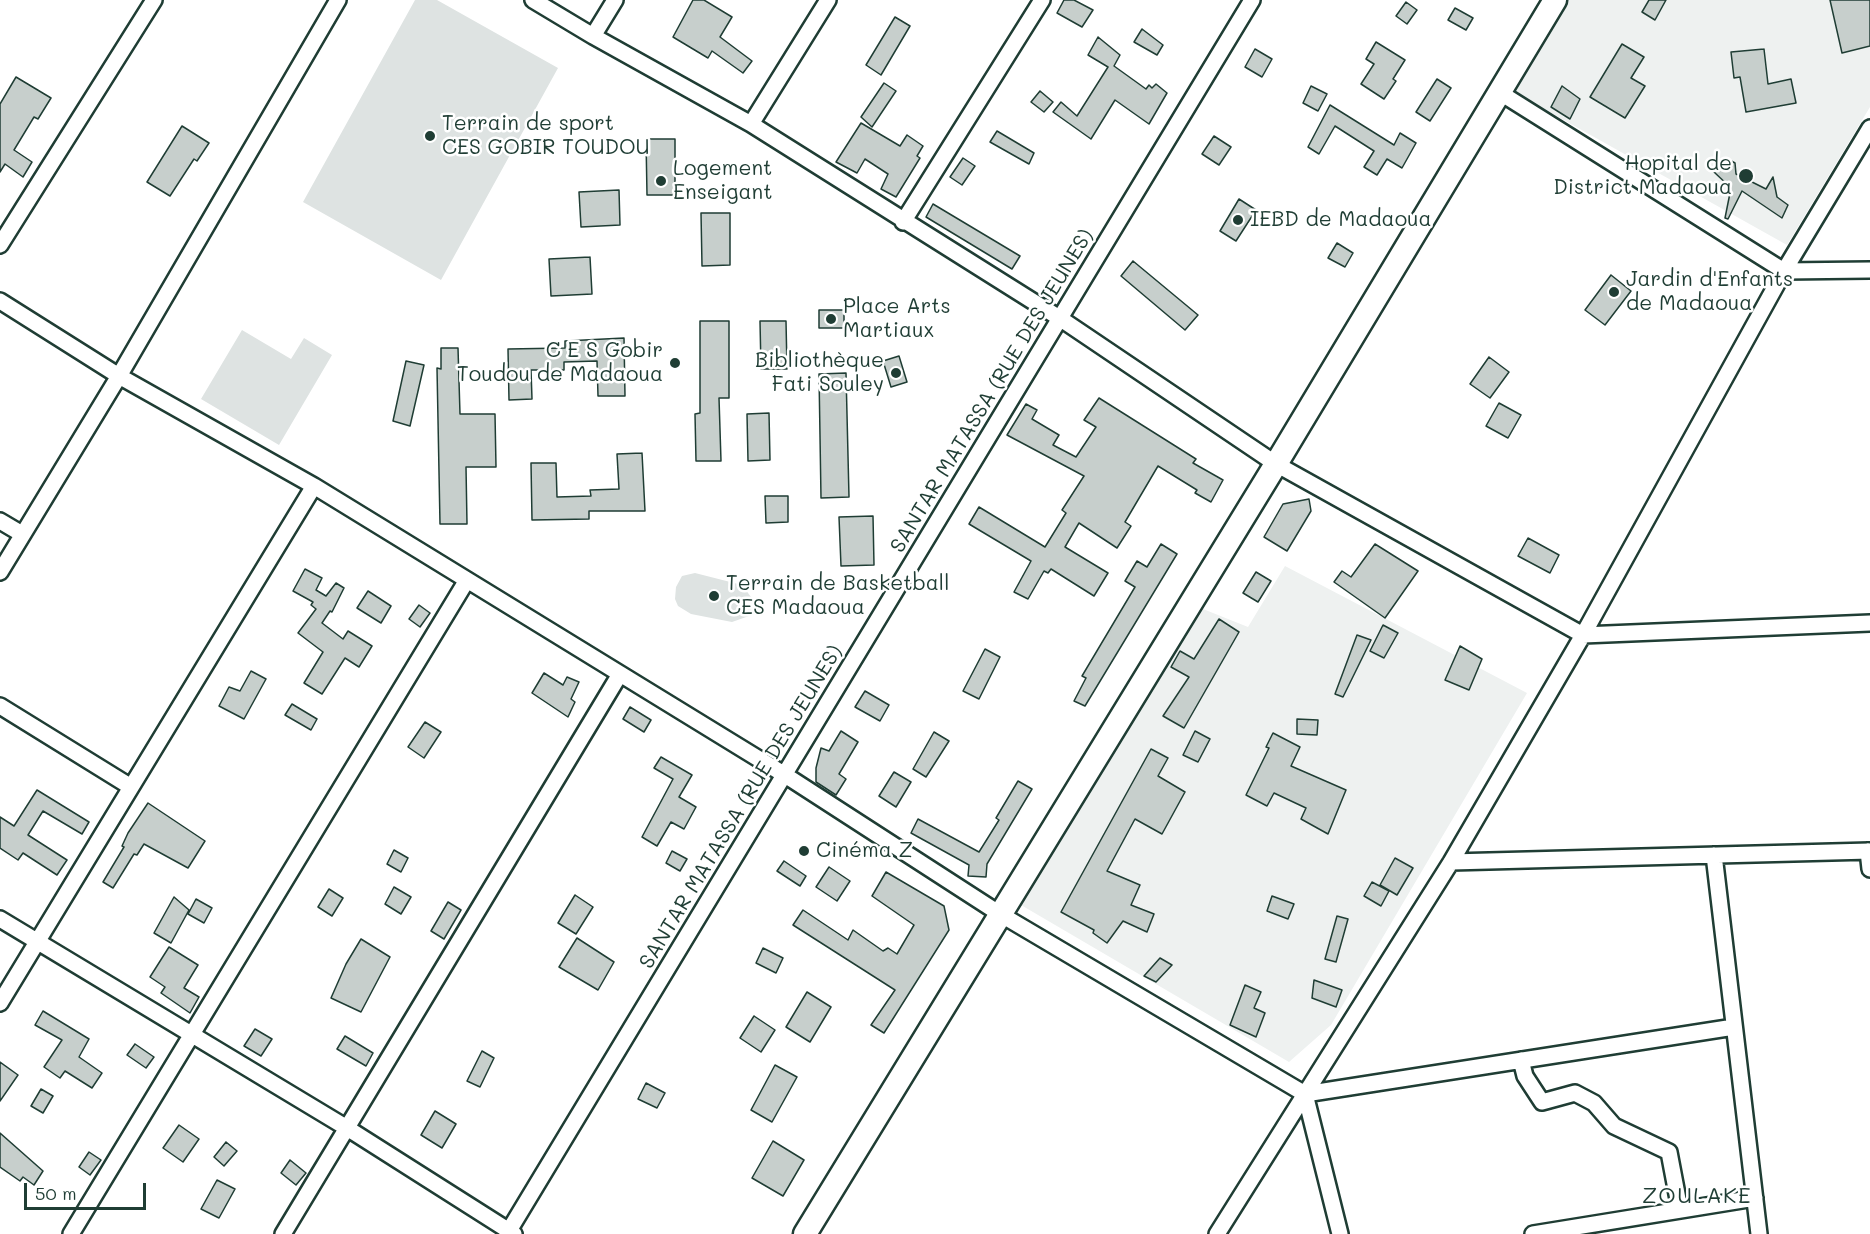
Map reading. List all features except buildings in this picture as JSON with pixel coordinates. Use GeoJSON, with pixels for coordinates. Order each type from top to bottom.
{"type":"FeatureCollection","features":[{"type":"Feature","properties":{"kind":"highway"},"geometry":{"type":"LineString","coordinates":[[805,1234],[1276,464],[1552,1]]}},
{"type":"Feature","properties":{"kind":"street"},"geometry":{"type":"LineString","coordinates":[[0,245],[154,0]]}},
{"type":"Feature","properties":{"kind":"street"},"geometry":{"type":"LineString","coordinates":[[0,572],[119,376],[338,0]]}},
{"type":"Feature","properties":{"kind":"street"},"geometry":{"type":"LineString","coordinates":[[533,0],[751,124],[903,222],[1061,319],[1276,464],[1583,635],[1870,623]]}},
{"type":"Feature","properties":{"kind":"street"},"geometry":{"type":"LineString","coordinates":[[593,36],[615,0]]}},
{"type":"Feature","properties":{"kind":"street"},"geometry":{"type":"LineString","coordinates":[[751,124],[828,0]]}},
{"type":"Feature","properties":{"kind":"street"},"geometry":{"type":"LineString","coordinates":[[903,222],[1042,0]]}},
{"type":"Feature","properties":{"kind":"street","name":"SANTAR MATASSA (RUE DES JEUNES)"},"geometry":{"type":"LineString","coordinates":[[510,1233],[1252,0]]}},
{"type":"Feature","properties":{"kind":"street"},"geometry":{"type":"LineString","coordinates":[[1499,93],[1784,272],[1870,270]]}},
{"type":"Feature","properties":{"kind":"street"},"geometry":{"type":"LineString","coordinates":[[1217,1234],[1451,862],[1583,635],[1784,272],[1870,128]]}},
{"type":"Feature","properties":{"kind":"street"},"geometry":{"type":"LineString","coordinates":[[0,301],[119,376],[314,486],[785,775],[1000,914],[1305,1094],[1734,1027]]}},
{"type":"Feature","properties":{"kind":"street"},"geometry":{"type":"LineString","coordinates":[[0,1003],[314,486]]}},
{"type":"Feature","properties":{"kind":"street"},"geometry":{"type":"LineString","coordinates":[[0,521],[22,534]]}},
{"type":"Feature","properties":{"kind":"street"},"geometry":{"type":"LineString","coordinates":[[71,1234],[467,580]]}},
{"type":"Feature","properties":{"kind":"street"},"geometry":{"type":"LineString","coordinates":[[283,1234],[620,674]]}},
{"type":"Feature","properties":{"kind":"street"},"geometry":{"type":"LineString","coordinates":[[0,706],[131,787]]}},
{"type":"Feature","properties":{"kind":"street"},"geometry":{"type":"LineString","coordinates":[[1451,862],[1869,851],[1870,868]]}},
{"type":"Feature","properties":{"kind":"street"},"geometry":{"type":"LineString","coordinates":[[1714,855],[1759,1234]]}},
{"type":"Feature","properties":{"kind":"street"},"geometry":{"type":"LineString","coordinates":[[0,919],[347,1128],[510,1233]]}},
{"type":"Feature","properties":{"kind":"street"},"geometry":{"type":"LineString","coordinates":[[1521,1060],[1525,1076],[1542,1102],[1575,1093],[1594,1103],[1614,1126],[1669,1152],[1680,1210]]}},
{"type":"Feature","properties":{"kind":"street"},"geometry":{"type":"LineString","coordinates":[[1305,1094],[1340,1234]]}},
{"type":"Feature","properties":{"kind":"street"},"geometry":{"type":"LineString","coordinates":[[1533,1234],[1755,1198]]}},
{"type":"Feature","properties":{"kind":"shaded area","name":"Terrain de sport CES GOBIR TOUDOU"},"geometry":{"type":"Polygon","coordinates":[[[415,0],[437,0],[558,68],[441,280],[303,202],[415,0]]]}},
{"type":"Feature","properties":{"kind":"shaded area","name":"Hopital de District Madaoua"},"geometry":{"type":"Polygon","coordinates":[[[1567,0],[1870,0],[1870,107],[1787,245],[1512,91],[1567,0]]]}},
{"type":"Feature","properties":{"kind":"shaded area"},"geometry":{"type":"Polygon","coordinates":[[[242,330],[291,359],[304,338],[332,355],[279,445],[201,399],[242,330]]]}},
{"type":"Feature","properties":{"kind":"shaded area"},"geometry":{"type":"Polygon","coordinates":[[[1285,566],[1527,693],[1331,1025],[1289,1062],[1021,905],[1198,607],[1248,627],[1285,566]]]}},
{"type":"Feature","properties":{"kind":"shaded area","name":"Terrain de Basketball CES Madaoua"},"geometry":{"type":"Polygon","coordinates":[[[695,573],[742,585],[754,601],[749,616],[732,622],[691,614],[678,606],[675,599],[676,587],[682,576],[695,573]]]}},
{"type":"Feature","properties":{"kind":"place","name":"Terrain de sport CES GOBIR TOUDOU"},"geometry":{"type":"Point","coordinates":[430,136]}},
{"type":"Feature","properties":{"kind":"place","name":"Hopital de District Madaoua"},"geometry":{"type":"Point","coordinates":[1746,176]}},
{"type":"Feature","properties":{"kind":"place","name":"Logement Enseigant"},"geometry":{"type":"Point","coordinates":[661,181]}},
{"type":"Feature","properties":{"kind":"place","name":"IEBD de Madaoua"},"geometry":{"type":"Point","coordinates":[1238,220]}},
{"type":"Feature","properties":{"kind":"place","name":"Jardin d'Enfants de Madaoua"},"geometry":{"type":"Point","coordinates":[1614,292]}},
{"type":"Feature","properties":{"kind":"place","name":"Place Arts Martiaux"},"geometry":{"type":"Point","coordinates":[831,319]}},
{"type":"Feature","properties":{"kind":"place","name":"C E S Gobir Toudou de Madaoua"},"geometry":{"type":"Point","coordinates":[675,363]}},
{"type":"Feature","properties":{"kind":"place","name":"Bibliothèque Fati Souley"},"geometry":{"type":"Point","coordinates":[896,373]}},
{"type":"Feature","properties":{"kind":"place","name":"Terrain de Basketball CES Madaoua"},"geometry":{"type":"Point","coordinates":[714,596]}},
{"type":"Feature","properties":{"kind":"place","name":"Cinéma Z"},"geometry":{"type":"Point","coordinates":[804,851]}},
{"type":"Feature","properties":{"kind":"district","name":"ZOULAKE"},"geometry":{"type":"Point","coordinates":[1697,1196]}}]}
